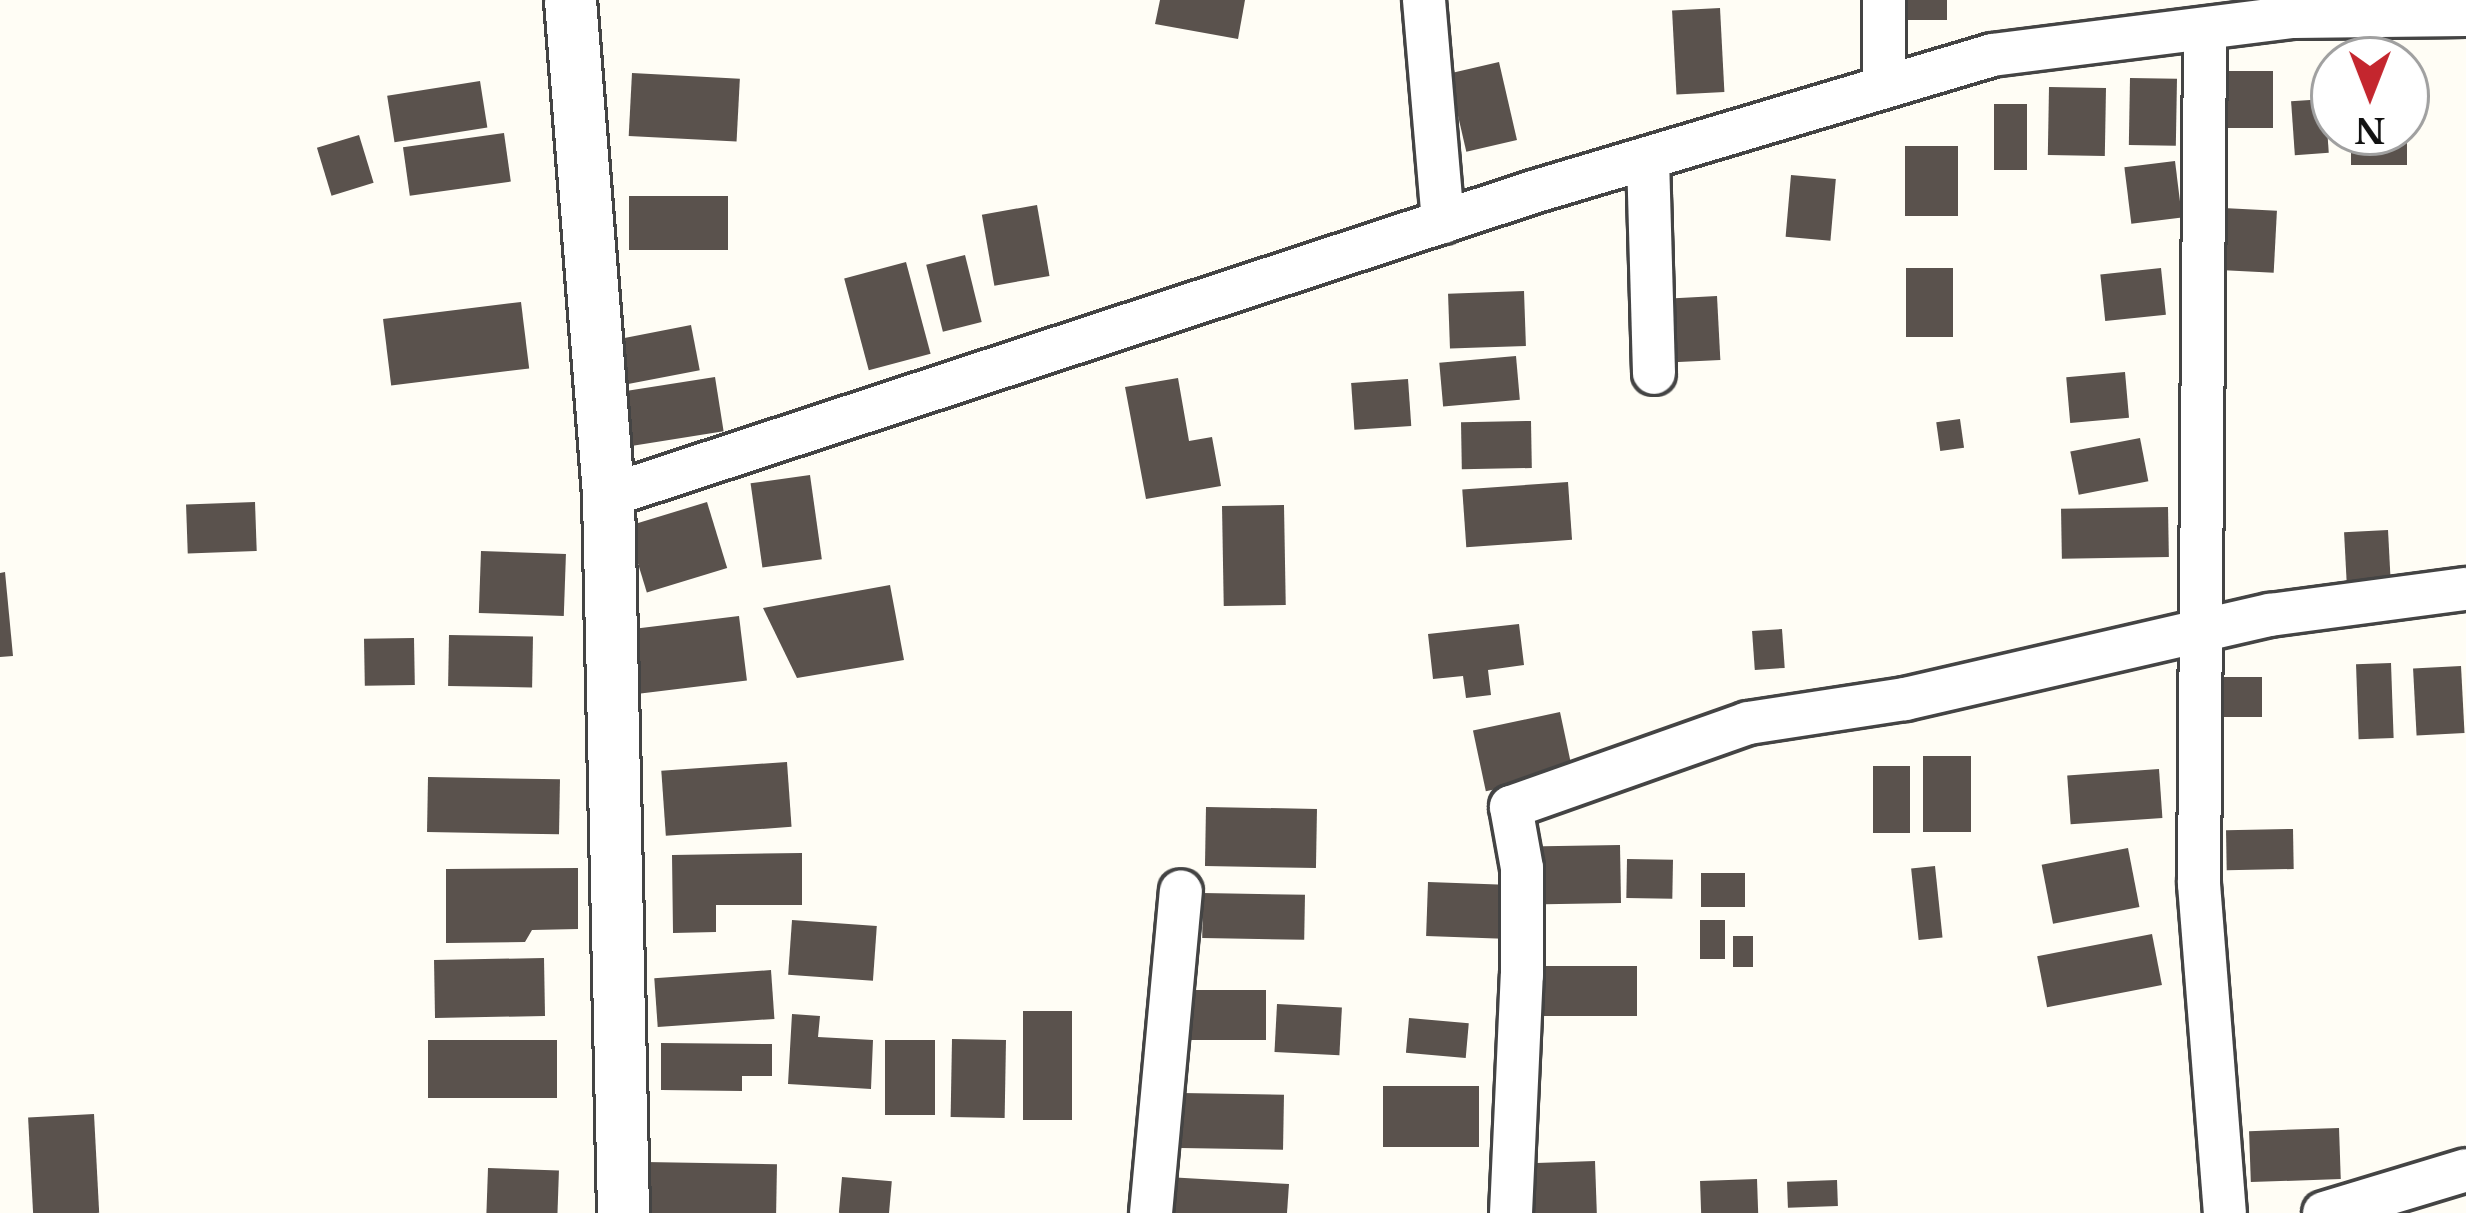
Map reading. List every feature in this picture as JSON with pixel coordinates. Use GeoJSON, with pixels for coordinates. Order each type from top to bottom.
{"type":"FeatureCollection","features":[{"type":"Feature","properties":{"kind":"street"},"geometry":{"type":"LineString","coordinates":[[570,0],[608,496],[623,1213]]}},
{"type":"Feature","properties":{"kind":"street"},"geometry":{"type":"LineString","coordinates":[[1424,0],[1443,222]]}},
{"type":"Feature","properties":{"kind":"street"},"geometry":{"type":"LineString","coordinates":[[1884,0],[1884,87]]}},
{"type":"Feature","properties":{"kind":"street"},"geometry":{"type":"LineString","coordinates":[[608,496],[1443,222],[1992,55],[2293,17],[2466,15]]}},
{"type":"Feature","properties":{"kind":"street"},"geometry":{"type":"LineString","coordinates":[[2205,28],[2205,628],[2199,884],[2225,1213]]}},
{"type":"Feature","properties":{"kind":"street"},"geometry":{"type":"LineString","coordinates":[[1648,158],[1654,373]]}},
{"type":"Feature","properties":{"kind":"street"},"geometry":{"type":"LineString","coordinates":[[1511,1213],[1522,868],[1511,807],[1748,722],[1905,699],[2205,628],[2466,589]]}},
{"type":"Feature","properties":{"kind":"street"},"geometry":{"type":"LineString","coordinates":[[1150,1213],[1181,891]]}},
{"type":"Feature","properties":{"kind":"street"},"geometry":{"type":"LineString","coordinates":[[2324,1213],[2466,1170]]}},
{"type":"Feature","properties":{"kind":"building"},"geometry":{"type":"Polygon","coordinates":[[[1160,0],[1245,0],[1238,39],[1155,24],[1160,0]]]}},
{"type":"Feature","properties":{"kind":"building"},"geometry":{"type":"Polygon","coordinates":[[[1897,0],[1947,0],[1947,20],[1897,20],[1897,0]]]}},
{"type":"Feature","properties":{"kind":"building"},"geometry":{"type":"Polygon","coordinates":[[[1720,8],[1724,92],[1676,94],[1672,11],[1720,8]]]}},
{"type":"Feature","properties":{"kind":"building"},"geometry":{"type":"Polygon","coordinates":[[[1499,62],[1517,140],[1466,152],[1448,74],[1499,62]]]}},
{"type":"Feature","properties":{"kind":"building"},"geometry":{"type":"Polygon","coordinates":[[[2218,71],[2273,71],[2273,128],[2218,128],[2218,71]]]}},
{"type":"Feature","properties":{"kind":"building"},"geometry":{"type":"Polygon","coordinates":[[[632,73],[740,79],[737,142],[629,136],[632,73]]]}},
{"type":"Feature","properties":{"kind":"building"},"geometry":{"type":"Polygon","coordinates":[[[2130,78],[2177,79],[2176,146],[2129,145],[2130,78]]]}},
{"type":"Feature","properties":{"kind":"building"},"geometry":{"type":"Polygon","coordinates":[[[480,81],[487,127],[395,142],[387,96],[480,81]]]}},
{"type":"Feature","properties":{"kind":"building"},"geometry":{"type":"Polygon","coordinates":[[[2049,87],[2106,88],[2105,156],[2048,155],[2049,87]]]}},
{"type":"Feature","properties":{"kind":"building"},"geometry":{"type":"Polygon","coordinates":[[[2310,100],[2310,154],[2295,155],[2291,101],[2310,100]]]}},
{"type":"Feature","properties":{"kind":"building"},"geometry":{"type":"Polygon","coordinates":[[[1994,104],[2027,104],[2027,170],[1994,170],[1994,104]]]}},
{"type":"Feature","properties":{"kind":"building"},"geometry":{"type":"Polygon","coordinates":[[[504,133],[511,182],[410,196],[403,147],[504,133]]]}},
{"type":"Feature","properties":{"kind":"building"},"geometry":{"type":"Polygon","coordinates":[[[359,135],[374,183],[332,196],[317,148],[359,135]]]}},
{"type":"Feature","properties":{"kind":"building"},"geometry":{"type":"Polygon","coordinates":[[[1905,146],[1958,146],[1958,216],[1905,216],[1905,146]]]}},
{"type":"Feature","properties":{"kind":"building"},"geometry":{"type":"Polygon","coordinates":[[[2351,156],[2407,156],[2407,165],[2351,165],[2351,156]]]}},
{"type":"Feature","properties":{"kind":"building"},"geometry":{"type":"Polygon","coordinates":[[[2175,161],[2182,218],[2131,224],[2124,167],[2175,161]]]}},
{"type":"Feature","properties":{"kind":"building"},"geometry":{"type":"Polygon","coordinates":[[[1791,175],[1836,179],[1830,241],[1786,237],[1791,175]]]}},
{"type":"Feature","properties":{"kind":"building"},"geometry":{"type":"Polygon","coordinates":[[[629,196],[728,196],[728,250],[629,250],[629,196]]]}},
{"type":"Feature","properties":{"kind":"building"},"geometry":{"type":"Polygon","coordinates":[[[1037,205],[1050,276],[994,286],[982,215],[1037,205]]]}},
{"type":"Feature","properties":{"kind":"building"},"geometry":{"type":"Polygon","coordinates":[[[2223,208],[2277,211],[2274,273],[2220,270],[2223,208]]]}},
{"type":"Feature","properties":{"kind":"building"},"geometry":{"type":"Polygon","coordinates":[[[965,255],[982,322],[943,332],[926,265],[965,255]]]}},
{"type":"Feature","properties":{"kind":"building"},"geometry":{"type":"Polygon","coordinates":[[[906,262],[931,354],[869,370],[844,279],[906,262]]]}},
{"type":"Feature","properties":{"kind":"building"},"geometry":{"type":"Polygon","coordinates":[[[1906,268],[1953,268],[1953,337],[1906,337],[1906,268]]]}},
{"type":"Feature","properties":{"kind":"building"},"geometry":{"type":"Polygon","coordinates":[[[2161,268],[2166,315],[2105,321],[2100,274],[2161,268]]]}},
{"type":"Feature","properties":{"kind":"building"},"geometry":{"type":"Polygon","coordinates":[[[1524,291],[1526,346],[1450,349],[1448,294],[1524,291]]]}},
{"type":"Feature","properties":{"kind":"building"},"geometry":{"type":"Polygon","coordinates":[[[1717,296],[1720,360],[1673,362],[1670,298],[1717,296]]]}},
{"type":"Feature","properties":{"kind":"building"},"geometry":{"type":"Polygon","coordinates":[[[521,302],[529,369],[391,385],[383,319],[521,302]]]}},
{"type":"Feature","properties":{"kind":"building"},"geometry":{"type":"Polygon","coordinates":[[[691,325],[700,370],[628,384],[619,339],[691,325]]]}},
{"type":"Feature","properties":{"kind":"building"},"geometry":{"type":"Polygon","coordinates":[[[1516,356],[1520,400],[1443,407],[1439,363],[1516,356]]]}},
{"type":"Feature","properties":{"kind":"building"},"geometry":{"type":"Polygon","coordinates":[[[2125,372],[2129,418],[2070,423],[2066,377],[2125,372]]]}},
{"type":"Feature","properties":{"kind":"building"},"geometry":{"type":"Polygon","coordinates":[[[715,377],[724,431],[630,446],[621,392],[715,377]]]}},
{"type":"Feature","properties":{"kind":"building"},"geometry":{"type":"Polygon","coordinates":[[[1178,378],[1189,441],[1212,437],[1221,486],[1146,499],[1125,387],[1178,378]]]}},
{"type":"Feature","properties":{"kind":"building"},"geometry":{"type":"Polygon","coordinates":[[[1408,379],[1411,426],[1354,430],[1351,383],[1408,379]]]}},
{"type":"Feature","properties":{"kind":"building"},"geometry":{"type":"Polygon","coordinates":[[[1960,419],[1964,448],[1940,451],[1936,422],[1960,419]]]}},
{"type":"Feature","properties":{"kind":"building"},"geometry":{"type":"Polygon","coordinates":[[[1531,421],[1532,468],[1462,469],[1461,422],[1531,421]]]}},
{"type":"Feature","properties":{"kind":"building"},"geometry":{"type":"Polygon","coordinates":[[[2140,438],[2148,481],[2079,495],[2070,452],[2140,438]]]}},
{"type":"Feature","properties":{"kind":"building"},"geometry":{"type":"Polygon","coordinates":[[[810,475],[822,559],[762,568],[751,483],[810,475]]]}},
{"type":"Feature","properties":{"kind":"building"},"geometry":{"type":"Polygon","coordinates":[[[1568,482],[1572,540],[1466,547],[1462,489],[1568,482]]]}},
{"type":"Feature","properties":{"kind":"building"},"geometry":{"type":"Polygon","coordinates":[[[255,502],[257,551],[188,553],[186,504],[255,502]]]}},
{"type":"Feature","properties":{"kind":"building"},"geometry":{"type":"Polygon","coordinates":[[[707,502],[727,568],[647,593],[627,527],[707,502]]]}},
{"type":"Feature","properties":{"kind":"building"},"geometry":{"type":"Polygon","coordinates":[[[1284,505],[1286,605],[1224,606],[1222,506],[1284,505]]]}},
{"type":"Feature","properties":{"kind":"building"},"geometry":{"type":"Polygon","coordinates":[[[2168,507],[2169,557],[2062,559],[2061,509],[2168,507]]]}},
{"type":"Feature","properties":{"kind":"building"},"geometry":{"type":"Polygon","coordinates":[[[2388,530],[2391,585],[2347,587],[2344,532],[2388,530]]]}},
{"type":"Feature","properties":{"kind":"building"},"geometry":{"type":"Polygon","coordinates":[[[481,551],[566,554],[564,616],[479,613],[481,551]]]}},
{"type":"Feature","properties":{"kind":"building"},"geometry":{"type":"Polygon","coordinates":[[[5,572],[13,656],[0,657],[0,573],[5,572]]]}},
{"type":"Feature","properties":{"kind":"building"},"geometry":{"type":"Polygon","coordinates":[[[890,585],[904,660],[797,678],[763,608],[890,585]]]}},
{"type":"Feature","properties":{"kind":"building"},"geometry":{"type":"Polygon","coordinates":[[[739,616],[747,681],[641,694],[633,629],[739,616]]]}},
{"type":"Feature","properties":{"kind":"building"},"geometry":{"type":"Polygon","coordinates":[[[1519,624],[1524,665],[1488,670],[1491,695],[1466,698],[1463,676],[1433,679],[1428,634],[1519,624]]]}},
{"type":"Feature","properties":{"kind":"building"},"geometry":{"type":"Polygon","coordinates":[[[1782,629],[1785,668],[1755,670],[1752,631],[1782,629]]]}},
{"type":"Feature","properties":{"kind":"building"},"geometry":{"type":"Polygon","coordinates":[[[449,635],[533,636],[532,687],[448,686],[449,635]]]}},
{"type":"Feature","properties":{"kind":"building"},"geometry":{"type":"Polygon","coordinates":[[[414,638],[415,685],[365,686],[364,639],[414,638]]]}},
{"type":"Feature","properties":{"kind":"building"},"geometry":{"type":"Polygon","coordinates":[[[2391,663],[2394,738],[2359,739],[2356,664],[2391,663]]]}},
{"type":"Feature","properties":{"kind":"building"},"geometry":{"type":"Polygon","coordinates":[[[2461,666],[2465,733],[2417,735],[2413,669],[2461,666]]]}},
{"type":"Feature","properties":{"kind":"building"},"geometry":{"type":"Polygon","coordinates":[[[2222,677],[2262,677],[2262,717],[2222,717],[2222,677]]]}},
{"type":"Feature","properties":{"kind":"building"},"geometry":{"type":"Polygon","coordinates":[[[1560,712],[1573,773],[1486,791],[1473,731],[1560,712]]]}},
{"type":"Feature","properties":{"kind":"building"},"geometry":{"type":"Polygon","coordinates":[[[1923,756],[1971,756],[1971,832],[1923,832],[1923,756]]]}},
{"type":"Feature","properties":{"kind":"building"},"geometry":{"type":"Polygon","coordinates":[[[787,762],[792,827],[666,836],[661,771],[787,762]]]}},
{"type":"Feature","properties":{"kind":"building"},"geometry":{"type":"Polygon","coordinates":[[[1873,766],[1910,766],[1910,833],[1873,833],[1873,766]]]}},
{"type":"Feature","properties":{"kind":"building"},"geometry":{"type":"Polygon","coordinates":[[[2159,769],[2162,818],[2071,824],[2067,775],[2159,769]]]}},
{"type":"Feature","properties":{"kind":"building"},"geometry":{"type":"Polygon","coordinates":[[[428,777],[560,779],[559,834],[427,832],[428,777]]]}},
{"type":"Feature","properties":{"kind":"building"},"geometry":{"type":"Polygon","coordinates":[[[1206,807],[1317,809],[1316,868],[1205,866],[1206,807]]]}},
{"type":"Feature","properties":{"kind":"building"},"geometry":{"type":"Polygon","coordinates":[[[2293,829],[2294,869],[2227,870],[2226,830],[2293,829]]]}},
{"type":"Feature","properties":{"kind":"building"},"geometry":{"type":"Polygon","coordinates":[[[1620,845],[1621,903],[1529,905],[1528,847],[1620,845]]]}},
{"type":"Feature","properties":{"kind":"building"},"geometry":{"type":"Polygon","coordinates":[[[2128,848],[2139,907],[2053,924],[2042,865],[2128,848]]]}},
{"type":"Feature","properties":{"kind":"building"},"geometry":{"type":"Polygon","coordinates":[[[802,853],[802,905],[716,905],[716,932],[673,933],[672,855],[802,853]]]}},
{"type":"Feature","properties":{"kind":"building"},"geometry":{"type":"Polygon","coordinates":[[[1627,859],[1673,860],[1672,899],[1626,898],[1627,859]]]}},
{"type":"Feature","properties":{"kind":"building"},"geometry":{"type":"Polygon","coordinates":[[[1935,866],[1943,938],[1919,940],[1911,869],[1935,866]]]}},
{"type":"Feature","properties":{"kind":"building"},"geometry":{"type":"Polygon","coordinates":[[[578,868],[578,929],[532,930],[525,942],[446,943],[446,869],[578,868]]]}},
{"type":"Feature","properties":{"kind":"building"},"geometry":{"type":"Polygon","coordinates":[[[1701,873],[1745,873],[1745,907],[1701,907],[1701,873]]]}},
{"type":"Feature","properties":{"kind":"building"},"geometry":{"type":"Polygon","coordinates":[[[1428,882],[1512,885],[1510,939],[1426,936],[1428,882]]]}},
{"type":"Feature","properties":{"kind":"building"},"geometry":{"type":"Polygon","coordinates":[[[1203,893],[1305,895],[1304,940],[1202,938],[1203,893]]]}},
{"type":"Feature","properties":{"kind":"building"},"geometry":{"type":"Polygon","coordinates":[[[792,920],[877,926],[873,981],[788,975],[792,920]]]}},
{"type":"Feature","properties":{"kind":"building"},"geometry":{"type":"Polygon","coordinates":[[[1700,920],[1725,920],[1725,959],[1700,959],[1700,920]]]}},
{"type":"Feature","properties":{"kind":"building"},"geometry":{"type":"Polygon","coordinates":[[[2152,934],[2162,985],[2047,1007],[2037,956],[2152,934]]]}},
{"type":"Feature","properties":{"kind":"building"},"geometry":{"type":"Polygon","coordinates":[[[1733,936],[1753,936],[1753,967],[1733,967],[1733,936]]]}},
{"type":"Feature","properties":{"kind":"building"},"geometry":{"type":"Polygon","coordinates":[[[544,958],[545,1016],[435,1018],[434,960],[544,958]]]}},
{"type":"Feature","properties":{"kind":"building"},"geometry":{"type":"Polygon","coordinates":[[[1538,966],[1637,966],[1637,1016],[1538,1016],[1538,966]]]}},
{"type":"Feature","properties":{"kind":"building"},"geometry":{"type":"Polygon","coordinates":[[[771,970],[774,1019],[658,1027],[654,978],[771,970]]]}},
{"type":"Feature","properties":{"kind":"building"},"geometry":{"type":"Polygon","coordinates":[[[1183,990],[1266,990],[1266,1040],[1183,1040],[1183,990]]]}},
{"type":"Feature","properties":{"kind":"building"},"geometry":{"type":"Polygon","coordinates":[[[1277,1004],[1342,1007],[1339,1055],[1274,1052],[1277,1004]]]}},
{"type":"Feature","properties":{"kind":"building"},"geometry":{"type":"Polygon","coordinates":[[[1023,1011],[1072,1011],[1072,1120],[1023,1120],[1023,1011]]]}},
{"type":"Feature","properties":{"kind":"building"},"geometry":{"type":"Polygon","coordinates":[[[792,1014],[820,1016],[818,1037],[873,1040],[871,1089],[788,1084],[792,1014]]]}},
{"type":"Feature","properties":{"kind":"building"},"geometry":{"type":"Polygon","coordinates":[[[1409,1018],[1469,1023],[1466,1058],[1406,1053],[1409,1018]]]}},
{"type":"Feature","properties":{"kind":"building"},"geometry":{"type":"Polygon","coordinates":[[[952,1039],[1006,1040],[1005,1118],[951,1117],[952,1039]]]}},
{"type":"Feature","properties":{"kind":"building"},"geometry":{"type":"Polygon","coordinates":[[[428,1040],[557,1040],[557,1098],[428,1098],[428,1040]]]}},
{"type":"Feature","properties":{"kind":"building"},"geometry":{"type":"Polygon","coordinates":[[[885,1040],[935,1040],[935,1115],[885,1115],[885,1040]]]}},
{"type":"Feature","properties":{"kind":"building"},"geometry":{"type":"Polygon","coordinates":[[[661,1043],[772,1044],[772,1076],[742,1076],[742,1091],[661,1090],[661,1043]]]}},
{"type":"Feature","properties":{"kind":"building"},"geometry":{"type":"Polygon","coordinates":[[[1383,1086],[1479,1086],[1479,1147],[1383,1147],[1383,1086]]]}},
{"type":"Feature","properties":{"kind":"building"},"geometry":{"type":"Polygon","coordinates":[[[1182,1093],[1284,1095],[1283,1150],[1181,1148],[1182,1093]]]}},
{"type":"Feature","properties":{"kind":"building"},"geometry":{"type":"Polygon","coordinates":[[[94,1114],[99,1213],[33,1213],[28,1117],[94,1114]]]}},
{"type":"Feature","properties":{"kind":"building"},"geometry":{"type":"Polygon","coordinates":[[[2339,1128],[2341,1179],[2251,1182],[2249,1131],[2339,1128]]]}},
{"type":"Feature","properties":{"kind":"building"},"geometry":{"type":"Polygon","coordinates":[[[1595,1161],[1597,1213],[1531,1213],[1529,1163],[1595,1161]]]}},
{"type":"Feature","properties":{"kind":"building"},"geometry":{"type":"Polygon","coordinates":[[[645,1162],[777,1164],[776,1213],[644,1213],[645,1162]]]}},
{"type":"Feature","properties":{"kind":"building"},"geometry":{"type":"Polygon","coordinates":[[[488,1168],[559,1170],[557,1213],[486,1213],[488,1168]]]}},
{"type":"Feature","properties":{"kind":"building"},"geometry":{"type":"Polygon","coordinates":[[[842,1177],[892,1181],[889,1213],[839,1213],[842,1177]]]}},
{"type":"Feature","properties":{"kind":"building"},"geometry":{"type":"Polygon","coordinates":[[[1167,1177],[1289,1184],[1287,1213],[1165,1213],[1167,1177]]]}},
{"type":"Feature","properties":{"kind":"building"},"geometry":{"type":"Polygon","coordinates":[[[1757,1179],[1758,1213],[1701,1213],[1700,1181],[1757,1179]]]}},
{"type":"Feature","properties":{"kind":"building"},"geometry":{"type":"Polygon","coordinates":[[[1837,1180],[1838,1206],[1788,1208],[1787,1182],[1837,1180]]]}}]}
